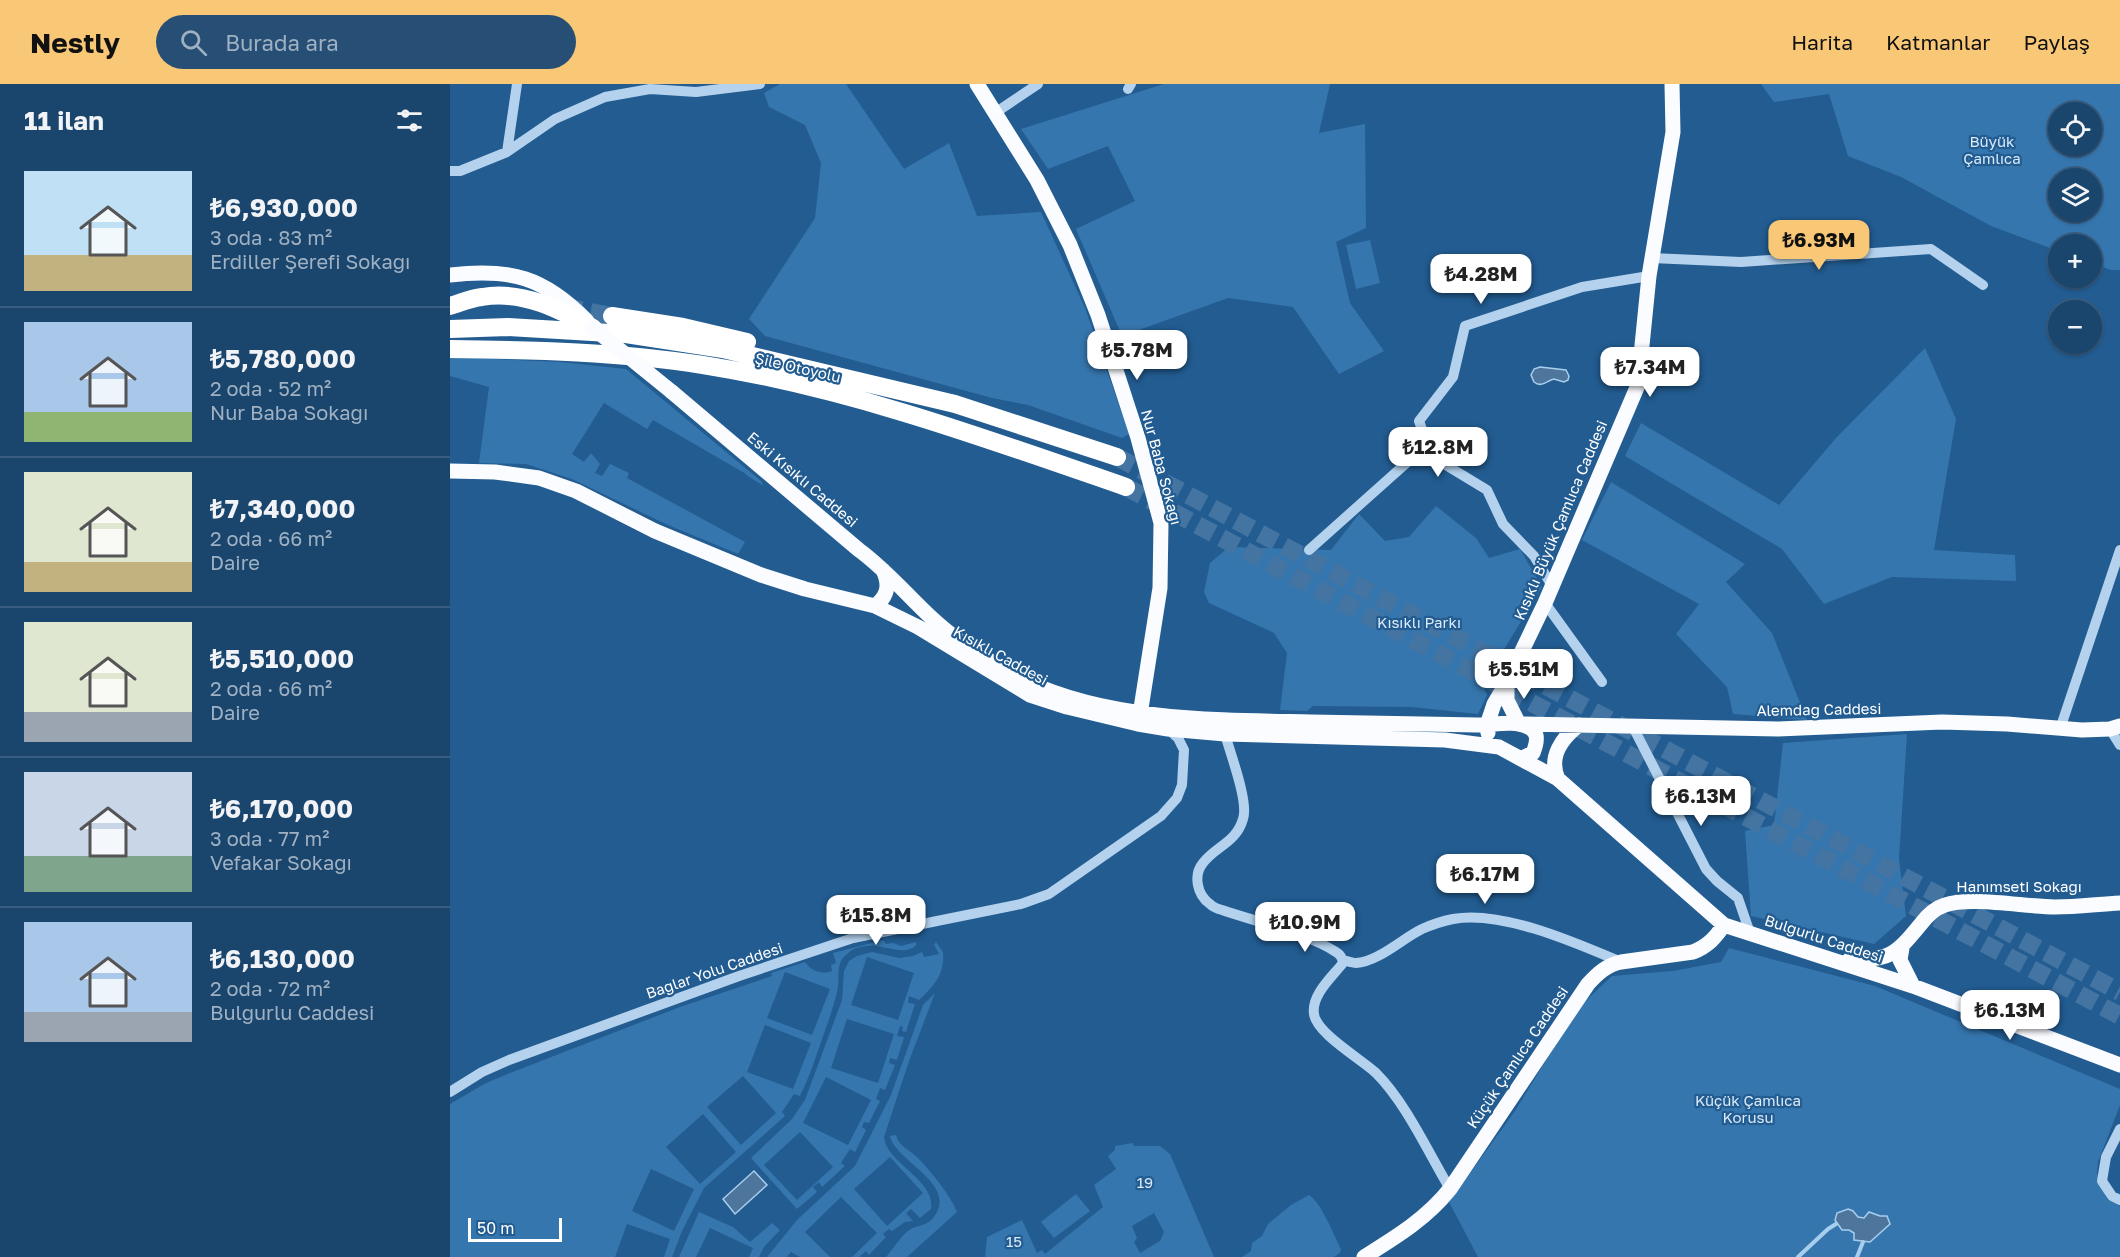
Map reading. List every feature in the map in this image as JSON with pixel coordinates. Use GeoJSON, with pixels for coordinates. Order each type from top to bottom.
{"type":"FeatureCollection","features":[{"type":"Feature","properties":{"kind":"highway"},"geometry":{"type":"LineString","coordinates":[[450,306],[480,297],[515,296],[567,313],[593,328]]}},
{"type":"Feature","properties":{"kind":"highway"},"geometry":{"type":"LineString","coordinates":[[612,315],[730,337],[849,369],[956,404]]}},
{"type":"Feature","properties":{"kind":"highway","name":"Şile Otoyolu"},"geometry":{"type":"LineString","coordinates":[[450,329],[508,327],[626,334],[723,349],[956,404],[1117,457]]}},
{"type":"Feature","properties":{"kind":"highway","name":"Şile Otoyolu"},"geometry":{"type":"LineString","coordinates":[[450,349],[539,350],[651,358],[705,365],[785,381],[880,405],[1126,487]]}},
{"type":"Feature","properties":{"kind":"main road","name":"Nur Baba Sokağı"},"geometry":{"type":"LineString","coordinates":[[977,84],[1037,180],[1070,245],[1098,315],[1127,404],[1161,523],[1160,588],[1139,718]]}},
{"type":"Feature","properties":{"kind":"main road","name":"Kısıklı Büyük Çamlıca Caddesi"},"geometry":{"type":"LineString","coordinates":[[1487,725],[1494,704],[1545,603],[1638,385],[1649,276],[1673,132],[1672,84]]}},
{"type":"Feature","properties":{"kind":"main road","name":"Eski Kısıklı Caddesi"},"geometry":{"type":"LineString","coordinates":[[450,275],[473,272],[511,274],[552,290],[569,303],[593,328],[881,566],[932,620],[961,642],[1026,680],[1076,699],[1139,718]]}},
{"type":"Feature","properties":{"kind":"main road","name":"Kısıklı Caddesi"},"geometry":{"type":"LineString","coordinates":[[450,471],[495,472],[538,478],[576,491],[655,531],[761,576],[875,606],[918,627],[1030,695],[1066,707],[1139,718],[1519,724]]}},
{"type":"Feature","properties":{"kind":"main road"},"geometry":{"type":"LineString","coordinates":[[875,606],[887,591],[888,580],[881,566]]}},
{"type":"Feature","properties":{"kind":"main road"},"geometry":{"type":"LineString","coordinates":[[1507,682],[1507,700],[1519,724],[1530,727],[1535,732],[1538,741],[1533,753],[1522,758]]}},
{"type":"Feature","properties":{"kind":"main road","name":"Kısıklı Caddesi"},"geometry":{"type":"LineString","coordinates":[[1139,718],[1168,729],[1225,734],[1445,740],[1499,747],[1558,778]]}},
{"type":"Feature","properties":{"kind":"main road","name":"Alemdağ Caddesi"},"geometry":{"type":"LineString","coordinates":[[1519,724],[1778,729],[1942,722],[2007,724],[2060,729],[2115,727]]}},
{"type":"Feature","properties":{"kind":"main road"},"geometry":{"type":"LineString","coordinates":[[1487,725],[1488,734],[1499,747]]}},
{"type":"Feature","properties":{"kind":"main road"},"geometry":{"type":"LineString","coordinates":[[1558,778],[1553,768],[1555,758],[1566,734],[1579,725]]}},
{"type":"Feature","properties":{"kind":"main road","name":"Bulgurlu Caddesi"},"geometry":{"type":"LineString","coordinates":[[1558,778],[1724,925],[1913,986],[2120,1065]]}},
{"type":"Feature","properties":{"kind":"main road","name":"Hanımseti Sokağı"},"geometry":{"type":"LineString","coordinates":[[1902,948],[1927,916],[1942,905],[1961,901],[2057,907],[2120,903]]}},
{"type":"Feature","properties":{"kind":"main road","name":"Küçük Çamlıca Caddesi"},"geometry":{"type":"LineString","coordinates":[[1364,1257],[1422,1220],[1450,1189],[1596,975],[1612,964],[1693,952],[1704,948],[1724,925]]}},
{"type":"Feature","properties":{"kind":"main road"},"geometry":{"type":"LineString","coordinates":[[1832,958],[1865,960],[1888,956],[1902,948]]}},
{"type":"Feature","properties":{"kind":"main road"},"geometry":{"type":"LineString","coordinates":[[1902,948],[1900,960],[1913,986]]}},
{"type":"Feature","properties":{"kind":"street"},"geometry":{"type":"LineString","coordinates":[[507,152],[517,84]]}},
{"type":"Feature","properties":{"kind":"street"},"geometry":{"type":"LineString","coordinates":[[450,171],[460,171],[507,152],[555,119],[605,97],[650,89],[696,92],[760,84]]}},
{"type":"Feature","properties":{"kind":"street"},"geometry":{"type":"LineString","coordinates":[[995,113],[1038,84]]}},
{"type":"Feature","properties":{"kind":"street"},"geometry":{"type":"LineString","coordinates":[[1652,258],[1741,262],[1931,249],[1983,285]]}},
{"type":"Feature","properties":{"kind":"street"},"geometry":{"type":"LineString","coordinates":[[1310,550],[1421,450],[1426,441],[1419,421],[1453,377],[1465,326],[1582,287],[1649,276]]}},
{"type":"Feature","properties":{"kind":"street"},"geometry":{"type":"LineString","coordinates":[[1421,450],[1487,490],[1503,524],[1534,556],[1552,586]]}},
{"type":"Feature","properties":{"kind":"street"},"geometry":{"type":"LineString","coordinates":[[2060,729],[2120,550]]}},
{"type":"Feature","properties":{"kind":"street"},"geometry":{"type":"LineString","coordinates":[[1545,603],[1602,682]]}},
{"type":"Feature","properties":{"kind":"street"},"geometry":{"type":"LineString","coordinates":[[1632,725],[1706,869],[1738,898],[1750,933]]}},
{"type":"Feature","properties":{"kind":"street"},"geometry":{"type":"LineString","coordinates":[[2115,727],[2120,745]]}},
{"type":"Feature","properties":{"kind":"street","name":"Bağlar Yolu Caddesi"},"geometry":{"type":"LineString","coordinates":[[450,1092],[501,1063],[739,976],[854,938],[1021,904],[1049,894],[1161,816],[1177,798],[1182,785],[1184,750],[1178,738],[1168,729]]}},
{"type":"Feature","properties":{"kind":"street"},"geometry":{"type":"LineString","coordinates":[[1225,734],[1244,799],[1244,817],[1238,833],[1203,863],[1197,875],[1201,894],[1209,904],[1306,938],[1337,952],[1343,960],[1358,963],[1422,929],[1453,919],[1466,918],[1505,922],[1530,929],[1563,939],[1621,962]]}},
{"type":"Feature","properties":{"kind":"street"},"geometry":{"type":"LineString","coordinates":[[1343,960],[1319,992],[1313,1012],[1316,1022],[1365,1064],[1392,1091],[1450,1189]]}},
{"type":"Feature","properties":{"kind":"street"},"geometry":{"type":"LineString","coordinates":[[2120,1129],[2106,1157],[2102,1181],[2112,1196],[2120,1200]]}},
{"type":"Feature","properties":{"kind":"green space"},"geometry":{"type":"Polygon","coordinates":[[[780,84],[846,84],[904,169],[949,143],[977,216],[1041,212],[1085,308],[1129,434],[1122,438],[1028,405],[992,398],[765,336],[749,319],[815,218],[821,163],[805,125],[769,107],[764,93],[780,84]]]}},
{"type":"Feature","properties":{"kind":"green space"},"geometry":{"type":"Polygon","coordinates":[[[1164,84],[1330,84],[1319,133],[1365,124],[1366,228],[1336,242],[1350,303],[1384,351],[1339,374],[1293,307],[1228,298],[1122,336],[1076,229],[1135,201],[1108,146],[1048,169],[1021,129],[1164,84]]]}},
{"type":"Feature","properties":{"kind":"green space","name":"Büyük Çamlıca"},"geometry":{"type":"Polygon","coordinates":[[[1761,84],[2120,84],[2120,270],[2102,267],[2102,234],[2048,234],[2048,247],[1991,226],[1901,177],[1848,156],[1829,94],[1774,102],[1761,84]]]}},
{"type":"Feature","properties":{"kind":"green space"},"geometry":{"type":"Polygon","coordinates":[[[1370,240],[1380,283],[1356,289],[1346,245],[1370,240]]]}},
{"type":"Feature","properties":{"kind":"green space"},"geometry":{"type":"Polygon","coordinates":[[[1925,348],[1956,419],[1934,550],[2015,555],[2016,581],[1892,577],[1824,604],[1782,549],[1625,456],[1641,423],[1779,505],[1836,438],[1925,348]]]}},
{"type":"Feature","properties":{"kind":"green space"},"geometry":{"type":"Polygon","coordinates":[[[450,357],[560,362],[626,369],[761,481],[764,486],[653,420],[647,429],[604,403],[572,454],[584,462],[591,453],[600,464],[595,473],[602,476],[610,464],[629,473],[627,478],[745,542],[738,554],[668,525],[572,479],[526,464],[479,463],[489,387],[450,376],[450,357]]]}},
{"type":"Feature","properties":{"kind":"green space"},"geometry":{"type":"Polygon","coordinates":[[[1611,482],[1745,564],[1726,582],[1772,633],[1807,720],[1733,714],[1727,687],[1676,634],[1699,604],[1582,540],[1611,482]]]}},
{"type":"Feature","properties":{"kind":"green space","name":"Kısıklı Parkı"},"geometry":{"type":"Polygon","coordinates":[[[1436,506],[1476,538],[1489,558],[1520,549],[1542,587],[1483,684],[1487,695],[1478,714],[1412,707],[1313,706],[1307,711],[1280,710],[1287,653],[1274,633],[1209,603],[1204,592],[1210,563],[1229,547],[1331,550],[1359,514],[1385,541],[1409,537],[1436,506]]]}},
{"type":"Feature","properties":{"kind":"green space"},"geometry":{"type":"Polygon","coordinates":[[[1907,734],[1899,859],[1906,916],[1874,944],[1751,916],[1745,831],[1774,825],[1783,743],[1907,734]]]}},
{"type":"Feature","properties":{"kind":"green space"},"geometry":{"type":"Polygon","coordinates":[[[883,940],[886,944],[893,943],[901,946],[916,942],[916,945],[910,949],[903,950],[876,946],[856,948],[843,958],[839,967],[834,1005],[800,1096],[794,1094],[782,1112],[785,1116],[704,1188],[682,1231],[672,1257],[664,1257],[670,1239],[627,1224],[615,1257],[450,1257],[450,1104],[486,1083],[510,1073],[680,1007],[772,976],[771,973],[805,962],[817,971],[824,973],[832,971],[831,965],[836,963],[833,953],[883,940]],[[785,972],[767,1018],[812,1035],[830,989],[785,972]],[[765,1025],[747,1072],[793,1089],[811,1043],[765,1025]],[[743,1076],[707,1107],[741,1145],[776,1113],[743,1076]],[[703,1114],[666,1147],[700,1184],[736,1152],[703,1114]],[[651,1169],[632,1211],[674,1231],[694,1189],[651,1169]]]}},
{"type":"Feature","properties":{"kind":"green space"},"geometry":{"type":"Polygon","coordinates":[[[936,942],[943,952],[940,973],[934,984],[919,1000],[909,996],[908,1003],[915,1004],[906,1032],[902,1031],[903,1027],[900,1026],[897,1036],[904,1037],[897,1060],[890,1058],[889,1063],[895,1065],[885,1090],[880,1088],[876,1099],[880,1101],[869,1123],[864,1122],[862,1127],[866,1130],[855,1152],[850,1149],[841,1163],[845,1166],[822,1187],[819,1182],[813,1187],[817,1192],[797,1209],[751,1158],[792,1119],[805,1100],[842,1000],[844,971],[849,961],[872,952],[899,958],[922,952],[924,957],[939,954],[934,945],[936,942]],[[867,957],[851,1005],[898,1020],[914,973],[867,957]],[[847,1019],[831,1068],[878,1083],[894,1034],[847,1019]],[[826,1077],[803,1123],[848,1145],[871,1100],[826,1077]],[[800,1132],[764,1165],[797,1200],[833,1167],[800,1132]]]}},
{"type":"Feature","properties":{"kind":"green space","name":"Küçük Çamlıca Korusu"},"geometry":{"type":"Polygon","coordinates":[[[1729,948],[1875,986],[2120,1089],[2120,1105],[2098,1162],[2097,1173],[2107,1199],[2120,1206],[2120,1257],[1478,1257],[1449,1202],[1515,1111],[1578,1008],[1612,976],[1673,971],[1721,962],[1729,948]]]}},
{"type":"Feature","properties":{"kind":"green space"},"geometry":{"type":"Polygon","coordinates":[[[935,993],[909,1061],[884,1137],[893,1155],[926,1189],[931,1209],[920,1218],[911,1209],[906,1213],[913,1221],[905,1222],[892,1231],[889,1229],[883,1234],[886,1237],[869,1255],[866,1251],[861,1257],[852,1257],[877,1233],[841,1197],[805,1232],[830,1257],[800,1257],[791,1252],[787,1257],[767,1257],[797,1220],[855,1166],[891,1095],[923,1005],[935,993]],[[890,1157],[854,1189],[887,1226],[923,1193],[890,1157]]]}},
{"type":"Feature","properties":{"kind":"green space"},"geometry":{"type":"Polygon","coordinates":[[[896,1135],[902,1145],[918,1158],[934,1177],[950,1198],[957,1212],[907,1257],[886,1257],[908,1231],[932,1219],[939,1207],[939,1195],[924,1174],[894,1145],[890,1136],[896,1135]]]}},
{"type":"Feature","properties":{"kind":"green space","name":"19"},"geometry":{"type":"Polygon","coordinates":[[[1133,1143],[1134,1146],[1160,1146],[1170,1154],[1214,1257],[985,1257],[987,1237],[1022,1220],[1037,1253],[1042,1250],[1045,1254],[1103,1207],[1094,1185],[1116,1169],[1108,1156],[1115,1150],[1115,1146],[1133,1143]],[[1154,1213],[1132,1226],[1137,1238],[1134,1242],[1140,1253],[1160,1241],[1164,1232],[1154,1213]]]}},
{"type":"Feature","properties":{"kind":"green space"},"geometry":{"type":"Polygon","coordinates":[[[1076,1194],[1090,1211],[1054,1238],[1041,1222],[1076,1194]]]}},
{"type":"Feature","properties":{"kind":"green space"},"geometry":{"type":"Polygon","coordinates":[[[1309,1195],[1327,1220],[1341,1249],[1340,1253],[1334,1257],[1242,1257],[1251,1251],[1252,1243],[1262,1236],[1268,1224],[1291,1205],[1309,1195]]]}},
{"type":"Feature","properties":{"kind":"green space"},"geometry":{"type":"Polygon","coordinates":[[[699,1212],[733,1227],[750,1242],[772,1223],[780,1230],[764,1247],[759,1257],[749,1257],[753,1248],[710,1228],[696,1257],[679,1257],[699,1212]]]}},
{"type":"Feature","properties":{"kind":"shaded area"},"geometry":{"type":"Polygon","coordinates":[[[1540,367],[1566,370],[1568,380],[1564,382],[1554,379],[1537,384],[1531,375],[1534,369],[1540,367]]]}},
{"type":"Feature","properties":{"kind":"shaded area"},"geometry":{"type":"Polygon","coordinates":[[[754,1171],[767,1185],[735,1214],[723,1199],[754,1171]]]}},
{"type":"Feature","properties":{"kind":"shaded area"},"geometry":{"type":"Polygon","coordinates":[[[1848,1209],[1858,1217],[1864,1218],[1869,1212],[1887,1216],[1890,1224],[1870,1242],[1854,1240],[1854,1233],[1842,1230],[1835,1220],[1837,1213],[1848,1209]]]}},
{"type":"Feature","properties":{"kind":"waterway"},"geometry":{"type":"LineString","coordinates":[[1798,1257],[1836,1224]]}},
{"type":"Feature","properties":{"kind":"waterway"},"geometry":{"type":"LineString","coordinates":[[1857,1257],[1863,1242]]}},
{"type":"Feature","properties":{"kind":"tunnel"},"geometry":{"type":"LineString","coordinates":[[564,307],[612,316]]}},
{"type":"Feature","properties":{"kind":"tunnel"},"geometry":{"type":"LineString","coordinates":[[1117,457],[2120,992]]}},
{"type":"Feature","properties":{"kind":"tunnel"},"geometry":{"type":"LineString","coordinates":[[1126,487],[2120,1016]]}},
{"type":"Feature","properties":{"kind":"park label","name":"15"},"geometry":{"type":"Point","coordinates":[1014,1241]}}]}
